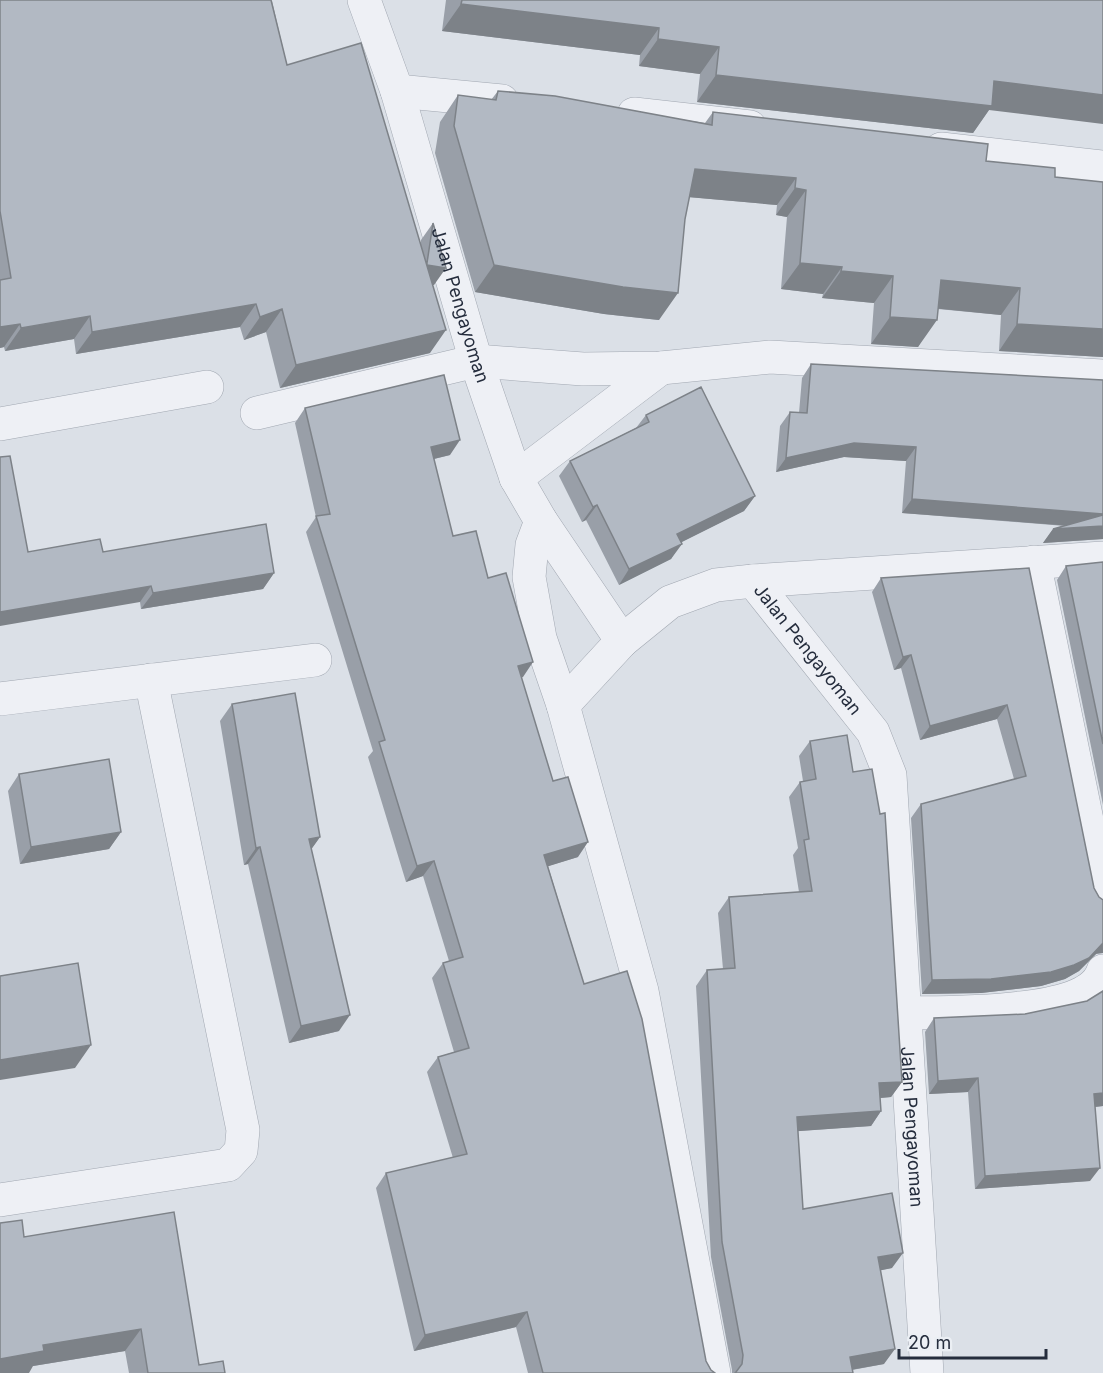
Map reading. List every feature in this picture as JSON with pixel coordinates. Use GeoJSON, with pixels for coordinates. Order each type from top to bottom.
{"type":"FeatureCollection","features":[{"type":"Feature","properties":{"kind":"street","name":"Jalan Pengayoman"},"geometry":{"type":"LineString","coordinates":[[364,0],[397,91],[476,361],[516,478],[541,521],[622,640],[670,602],[716,585],[753,581],[873,732],[890,775],[927,1373]]}},
{"type":"Feature","properties":{"kind":"street"},"geometry":{"type":"LineString","coordinates":[[397,91],[528,104]]}},
{"type":"Feature","properties":{"kind":"street"},"geometry":{"type":"LineString","coordinates":[[599,110],[775,130]]}},
{"type":"Feature","properties":{"kind":"street"},"geometry":{"type":"LineString","coordinates":[[916,146],[1103,167]]}},
{"type":"Feature","properties":{"kind":"street"},"geometry":{"type":"LineString","coordinates":[[257,413],[476,361],[583,369],[661,369],[770,357],[1103,376]]}},
{"type":"Feature","properties":{"kind":"street"},"geometry":{"type":"LineString","coordinates":[[516,478],[661,369]]}},
{"type":"Feature","properties":{"kind":"street"},"geometry":{"type":"LineString","coordinates":[[0,424],[207,387]]}},
{"type":"Feature","properties":{"kind":"street"},"geometry":{"type":"LineString","coordinates":[[541,521],[532,545],[530,577],[540,638],[563,705],[642,991],[714,1373]]}},
{"type":"Feature","properties":{"kind":"street"},"geometry":{"type":"LineString","coordinates":[[753,581],[1103,558]]}},
{"type":"Feature","properties":{"kind":"street"},"geometry":{"type":"LineString","coordinates":[[1034,562],[1103,898]]}},
{"type":"Feature","properties":{"kind":"street"},"geometry":{"type":"LineString","coordinates":[[563,705],[622,640]]}},
{"type":"Feature","properties":{"kind":"street"},"geometry":{"type":"LineString","coordinates":[[0,699],[315,660]]}},
{"type":"Feature","properties":{"kind":"street"},"geometry":{"type":"LineString","coordinates":[[0,1200],[228,1165],[241,1151],[243,1130],[151,680]]}},
{"type":"Feature","properties":{"kind":"street"},"geometry":{"type":"LineString","coordinates":[[905,1013],[1021,1010],[1088,991],[1100,980],[1103,971]]}},
{"type":"Feature","properties":{"kind":"building"},"geometry":{"type":"Polygon","coordinates":[[[0,0],[271,0],[287,65],[361,43],[446,330],[296,365],[282,309],[260,317],[256,304],[92,332],[90,316],[21,328],[20,324],[0,327],[0,280],[11,278],[0,211],[0,0]]]}},
{"type":"Feature","properties":{"kind":"building"},"geometry":{"type":"Polygon","coordinates":[[[462,0],[1103,0],[1103,95],[994,81],[992,106],[716,75],[719,47],[658,39],[659,28],[461,4],[462,0]]]}},
{"type":"Feature","properties":{"kind":"building"},"geometry":{"type":"Polygon","coordinates":[[[498,91],[555,96],[712,125],[713,112],[988,144],[986,161],[1055,168],[1055,177],[1103,182],[1103,329],[1017,324],[1020,288],[941,280],[937,320],[890,317],[893,276],[841,271],[842,267],[800,263],[806,190],[795,188],[796,178],[695,169],[685,219],[678,293],[623,287],[494,265],[454,126],[458,95],[496,100],[498,91]]]}},
{"type":"Feature","properties":{"kind":"building"},"geometry":{"type":"Polygon","coordinates":[[[433,223],[446,268],[427,265],[433,223]]]}},
{"type":"Feature","properties":{"kind":"building"},"geometry":{"type":"Polygon","coordinates":[[[811,364],[1103,380],[1103,514],[912,499],[916,447],[854,443],[786,458],[790,412],[807,413],[811,364]]]}},
{"type":"Feature","properties":{"kind":"building"},"geometry":{"type":"Polygon","coordinates":[[[444,375],[460,440],[431,447],[453,536],[476,531],[488,578],[506,573],[533,662],[518,666],[553,781],[568,777],[588,842],[544,855],[584,984],[627,971],[642,1019],[706,1361],[715,1373],[543,1373],[527,1312],[425,1335],[386,1173],[467,1154],[438,1057],[469,1048],[443,963],[463,957],[434,861],[417,866],[379,742],[385,740],[316,516],[330,514],[305,408],[444,375]]]}},
{"type":"Feature","properties":{"kind":"building"},"geometry":{"type":"Polygon","coordinates":[[[701,387],[755,496],[677,534],[682,544],[629,569],[597,505],[593,507],[570,461],[649,422],[646,415],[701,387]]]}},
{"type":"Feature","properties":{"kind":"building"},"geometry":{"type":"Polygon","coordinates":[[[10,456],[28,552],[100,539],[103,552],[266,524],[274,573],[153,593],[151,586],[0,612],[0,457],[10,456]]]}},
{"type":"Feature","properties":{"kind":"building"},"geometry":{"type":"Polygon","coordinates":[[[1103,515],[1103,526],[1053,529],[1103,515]]]}},
{"type":"Feature","properties":{"kind":"building"},"geometry":{"type":"Polygon","coordinates":[[[1103,562],[1103,744],[1066,566],[1103,562]]]}},
{"type":"Feature","properties":{"kind":"building"},"geometry":{"type":"Polygon","coordinates":[[[1029,568],[1094,888],[1103,900],[1103,943],[1089,958],[1051,972],[991,979],[932,980],[921,804],[1026,776],[1007,705],[930,726],[911,655],[903,657],[881,578],[1029,568]]]}},
{"type":"Feature","properties":{"kind":"building"},"geometry":{"type":"Polygon","coordinates":[[[295,693],[320,837],[309,839],[350,1015],[301,1026],[260,847],[256,848],[232,704],[295,693]]]}},
{"type":"Feature","properties":{"kind":"building"},"geometry":{"type":"Polygon","coordinates":[[[847,735],[853,772],[872,769],[880,814],[885,813],[902,1082],[879,1083],[881,1111],[797,1117],[803,1209],[892,1193],[903,1253],[878,1257],[895,1349],[850,1357],[853,1373],[735,1373],[742,1364],[743,1355],[722,1242],[707,970],[735,968],[729,897],[812,891],[804,840],[809,839],[800,782],[816,779],[810,741],[847,735]]]}},
{"type":"Feature","properties":{"kind":"building"},"geometry":{"type":"Polygon","coordinates":[[[109,759],[121,832],[31,847],[19,774],[109,759]]]}},
{"type":"Feature","properties":{"kind":"building"},"geometry":{"type":"Polygon","coordinates":[[[78,963],[91,1045],[0,1060],[0,976],[78,963]]]}},
{"type":"Feature","properties":{"kind":"building"},"geometry":{"type":"Polygon","coordinates":[[[1103,991],[1103,1093],[1094,1094],[1100,1168],[985,1176],[978,1078],[938,1081],[934,1018],[1025,1014],[1087,1001],[1103,991]]]}},
{"type":"Feature","properties":{"kind":"building"},"geometry":{"type":"Polygon","coordinates":[[[174,1212],[199,1365],[223,1361],[225,1373],[148,1373],[141,1329],[43,1345],[44,1351],[0,1359],[0,1223],[22,1220],[24,1237],[174,1212]]]}}]}
